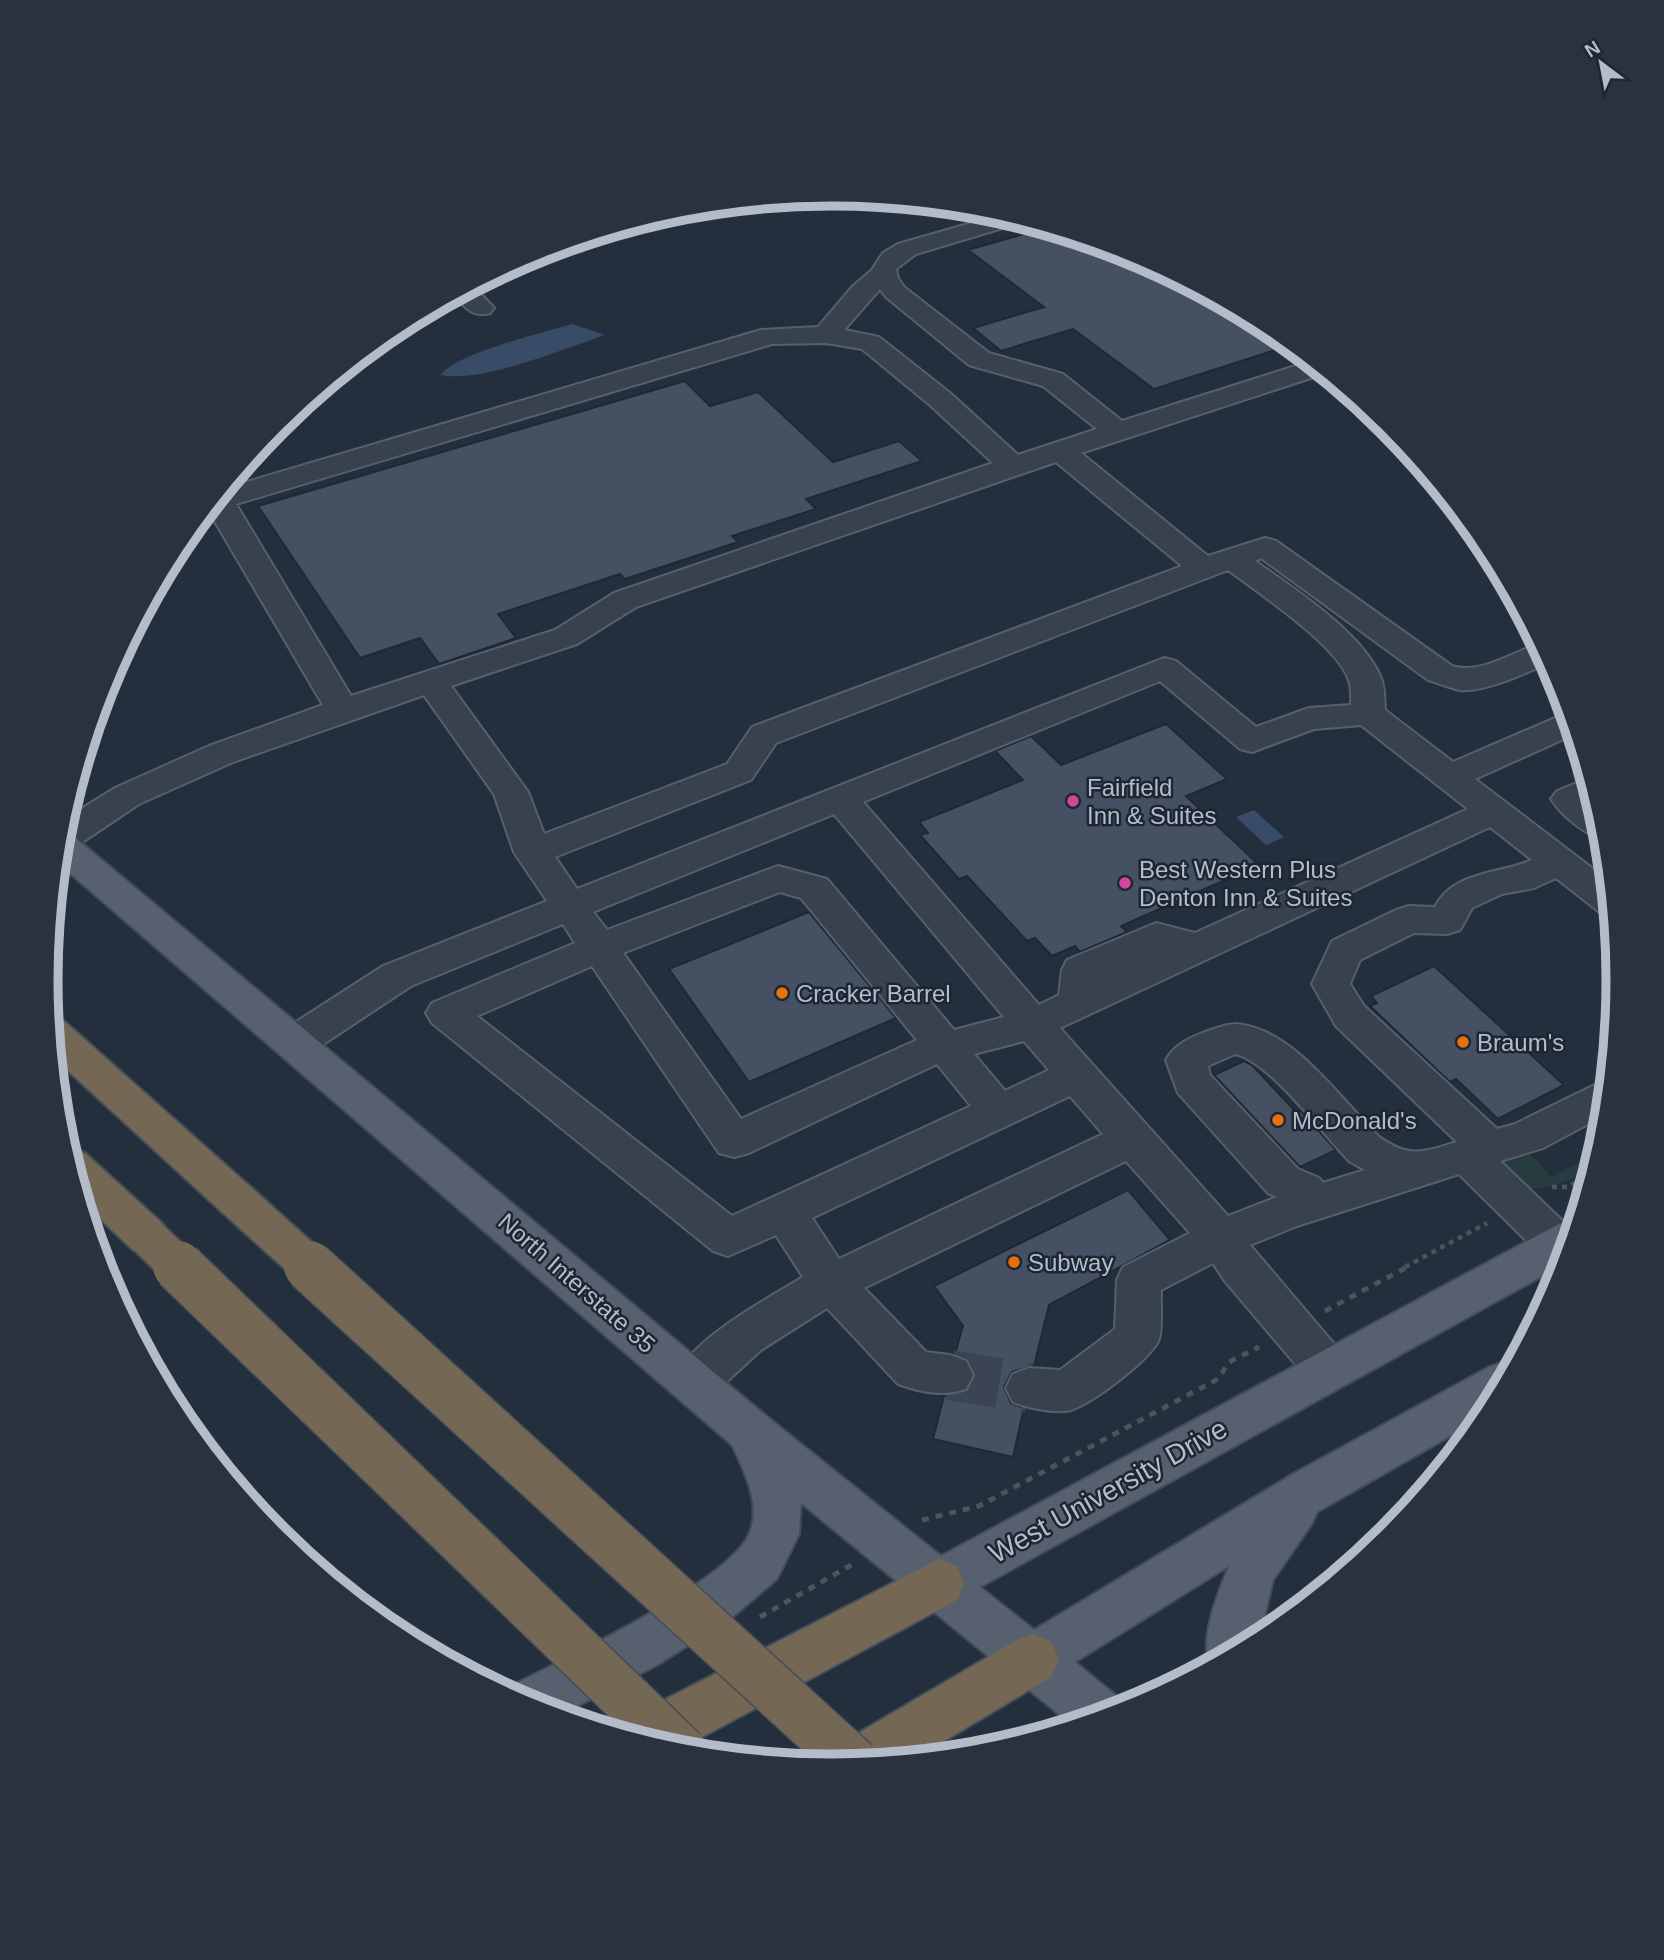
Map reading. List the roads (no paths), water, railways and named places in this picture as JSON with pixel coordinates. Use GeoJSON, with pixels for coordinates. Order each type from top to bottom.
{"type":"FeatureCollection","features":[{"type":"Feature","properties":{"kind":"highway"},"geometry":{"type":"LineString","coordinates":[[60,1039],[845,1754]]}},
{"type":"Feature","properties":{"kind":"highway"},"geometry":{"type":"LineString","coordinates":[[84,1178],[148,1237],[665,1735]]}},
{"type":"Feature","properties":{"kind":"highway","name":"West University Drive"},"geometry":{"type":"LineString","coordinates":[[655,1733],[939,1583]]}},
{"type":"Feature","properties":{"kind":"highway"},"geometry":{"type":"LineString","coordinates":[[874,1753],[1033,1659]]}},
{"type":"Feature","properties":{"kind":"main road","name":"North Interstate 35"},"geometry":{"type":"LineString","coordinates":[[69,851],[748,1430],[1092,1709]]}},
{"type":"Feature","properties":{"kind":"main road","name":"West University Drive"},"geometry":{"type":"LineString","coordinates":[[939,1583],[1559,1244]]}},
{"type":"Feature","properties":{"kind":"main road"},"geometry":{"type":"LineString","coordinates":[[1033,1659],[1310,1490],[1486,1395]]}},
{"type":"Feature","properties":{"kind":"main road"},"geometry":{"type":"LineString","coordinates":[[542,1697],[639,1648],[711,1603],[760,1563],[775,1534],[778,1505],[767,1465],[748,1430]]}},
{"type":"Feature","properties":{"kind":"main road"},"geometry":{"type":"LineString","coordinates":[[1233,1642],[1237,1613],[1250,1570],[1275,1531],[1310,1490]]}},
{"type":"Feature","properties":{"kind":"street"},"geometry":{"type":"LineString","coordinates":[[996,224],[907,249],[892,258],[883,268],[894,292],[979,359],[1053,380],[1117,431]]}},
{"type":"Feature","properties":{"kind":"street"},"geometry":{"type":"LineString","coordinates":[[826,335],[862,291],[884,273]]}},
{"type":"Feature","properties":{"kind":"street"},"geometry":{"type":"LineString","coordinates":[[229,496],[771,336],[826,335],[870,343],[940,399],[1013,466]]}},
{"type":"Feature","properties":{"kind":"street"},"geometry":{"type":"LineString","coordinates":[[72,833],[127,796],[167,776],[342,710],[566,637],[584,628],[614,605],[640,594],[1059,450],[1308,370]]}},
{"type":"Feature","properties":{"kind":"street"},"geometry":{"type":"LineString","coordinates":[[1059,450],[1218,564],[1308,617],[1357,665],[1366,684],[1368,714]]}},
{"type":"Feature","properties":{"kind":"street"},"geometry":{"type":"LineString","coordinates":[[219,507],[342,710]]}},
{"type":"Feature","properties":{"kind":"street"},"geometry":{"type":"LineString","coordinates":[[532,852],[739,772],[764,735],[1265,547],[1440,673],[1463,680],[1496,673],[1535,657]]}},
{"type":"Feature","properties":{"kind":"street"},"geometry":{"type":"LineString","coordinates":[[296,1042],[397,976],[1164,668],[1252,741],[1309,719],[1368,714],[1602,895]]}},
{"type":"Feature","properties":{"kind":"street"},"geometry":{"type":"LineString","coordinates":[[431,681],[511,792],[532,852],[569,907],[601,947],[734,1141],[919,1054],[1033,1024],[1494,811]]}},
{"type":"Feature","properties":{"kind":"street"},"geometry":{"type":"LineString","coordinates":[[1449,777],[1563,726]]}},
{"type":"Feature","properties":{"kind":"street"},"geometry":{"type":"LineString","coordinates":[[1583,793],[1569,799],[1588,814]]}},
{"type":"Feature","properties":{"kind":"street"},"geometry":{"type":"LineString","coordinates":[[841,799],[1076,1075],[1221,1238],[1240,1267],[1329,1371]]}},
{"type":"Feature","properties":{"kind":"street"},"geometry":{"type":"LineString","coordinates":[[1560,862],[1521,879],[1495,882],[1457,900],[1447,921],[1409,919],[1345,951],[1331,984],[1350,1016],[1478,1152],[1519,1206],[1561,1238]]}},
{"type":"Feature","properties":{"kind":"street"},"geometry":{"type":"LineString","coordinates":[[998,1111],[814,888],[778,879],[601,947],[446,1013],[728,1238],[1076,1075]]}},
{"type":"Feature","properties":{"kind":"street"},"geometry":{"type":"LineString","coordinates":[[1315,1203],[1304,1190],[1283,1181],[1192,1082],[1186,1060],[1206,1049],[1236,1039],[1257,1044],[1276,1058],[1366,1151],[1418,1171]]}},
{"type":"Feature","properties":{"kind":"street"},"geometry":{"type":"LineString","coordinates":[[1028,1388],[1068,1391],[1137,1338],[1139,1280],[1221,1238],[1315,1203],[1528,1136],[1596,1100]]}},
{"type":"Feature","properties":{"kind":"street"},"geometry":{"type":"LineString","coordinates":[[694,1383],[745,1336],[831,1283],[1132,1139]]}},
{"type":"Feature","properties":{"kind":"street"},"geometry":{"type":"LineString","coordinates":[[784,1212],[831,1283],[914,1370],[950,1375]]}},
{"type":"Feature","properties":{"kind":"water"},"geometry":{"type":"Polygon","coordinates":[[[572,324],[605,335],[500,370],[458,376],[441,375],[450,367],[481,352],[572,324]]]}},
{"type":"Feature","properties":{"kind":"water"},"geometry":{"type":"Polygon","coordinates":[[[1254,810],[1284,837],[1266,845],[1236,817],[1254,810]]]}},
{"type":"Feature","properties":{"kind":"tunnel"},"geometry":{"type":"LineString","coordinates":[[950,1375],[1029,1388]]}},
{"type":"Feature","properties":{"kind":"place","name":"Fairfield Inn & Suites"},"geometry":{"type":"Point","coordinates":[1073,801]}},
{"type":"Feature","properties":{"kind":"place","name":"Best Western Plus Denton Inn & Suites"},"geometry":{"type":"Point","coordinates":[1125,883]}},
{"type":"Feature","properties":{"kind":"place","name":"Cracker Barrel"},"geometry":{"type":"Point","coordinates":[782,993]}},
{"type":"Feature","properties":{"kind":"place","name":"Braum's"},"geometry":{"type":"Point","coordinates":[1463,1042]}},
{"type":"Feature","properties":{"kind":"place","name":"McDonald's"},"geometry":{"type":"Point","coordinates":[1278,1120]}},
{"type":"Feature","properties":{"kind":"place","name":"Subway"},"geometry":{"type":"Point","coordinates":[1014,1262]}}]}
